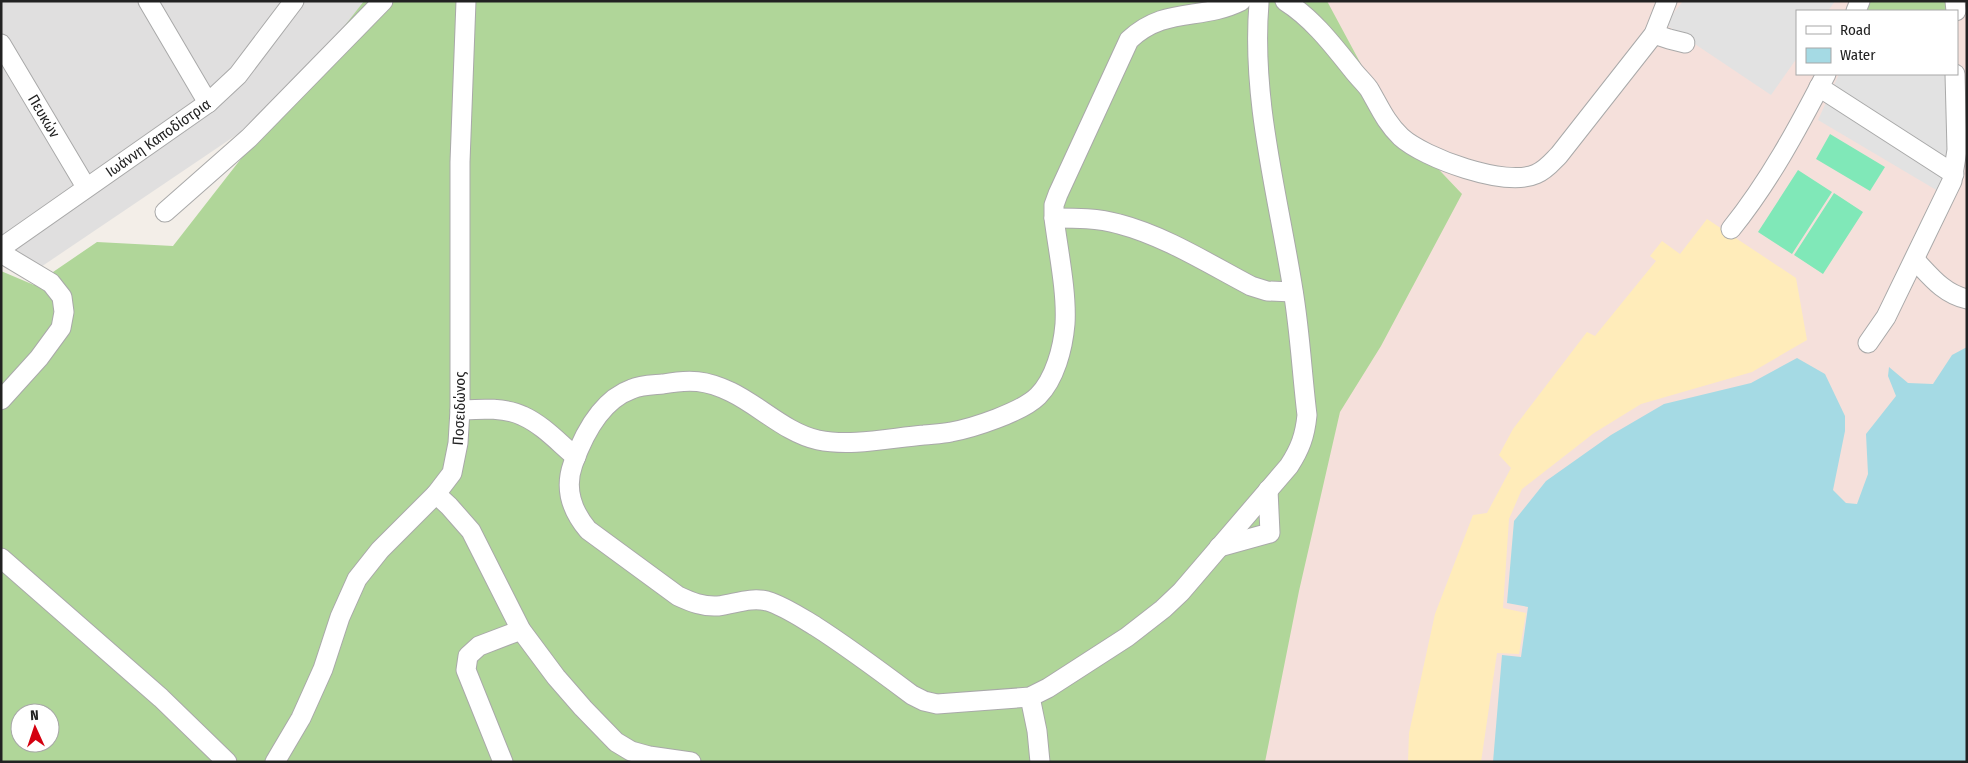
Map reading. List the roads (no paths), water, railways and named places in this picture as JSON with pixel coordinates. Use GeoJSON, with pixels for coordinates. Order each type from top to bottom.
{"type":"FeatureCollection","features":[{"type":"Feature","properties":{"kind":"street"},"geometry":{"type":"LineString","coordinates":[[148,1],[208,103]]}},
{"type":"Feature","properties":{"kind":"street","name":"Ιωάννη Καποδίστρια"},"geometry":{"type":"LineString","coordinates":[[1,248],[208,103],[238,75],[294,1]]}},
{"type":"Feature","properties":{"kind":"street"},"geometry":{"type":"LineString","coordinates":[[164,212],[249,138],[383,1]]}},
{"type":"Feature","properties":{"kind":"street","name":"Ποσειδώνος"},"geometry":{"type":"LineString","coordinates":[[275,762],[301,718],[323,669],[340,618],[358,579],[380,550],[436,494],[452,473],[458,443],[460,410],[460,162],[466,1]]}},
{"type":"Feature","properties":{"kind":"street"},"geometry":{"type":"LineString","coordinates":[[1285,1],[1317,28],[1368,88],[1390,125],[1413,147],[1433,157],[1489,175],[1506,178],[1522,178],[1535,175],[1548,168],[1560,155],[1654,34],[1667,1]]}},
{"type":"Feature","properties":{"kind":"street"},"geometry":{"type":"LineString","coordinates":[[1258,2],[1257,48],[1263,120],[1293,292],[1307,416],[1306,432],[1301,447],[1289,466],[1181,592],[1147,624],[1048,688],[1030,697],[937,704],[924,701],[912,695],[830,636],[781,606],[766,601],[751,600],[718,606],[705,606],[678,596],[588,530],[577,516],[571,503],[569,485],[571,469],[576,457],[601,411],[613,399],[632,388],[687,380],[708,383],[732,393],[798,432],[816,440],[837,442],[950,432],[1021,409],[1038,396],[1050,378],[1060,350],[1065,323],[1054,204],[1130,40],[1142,29],[1159,20],[1175,15],[1217,10],[1258,2]]}},
{"type":"Feature","properties":{"kind":"street"},"geometry":{"type":"LineString","coordinates":[[1654,34],[1669,40],[1685,43]]}},
{"type":"Feature","properties":{"kind":"street","name":"Πευκών"},"geometry":{"type":"LineString","coordinates":[[1,44],[86,187]]}},
{"type":"Feature","properties":{"kind":"street"},"geometry":{"type":"LineString","coordinates":[[1868,343],[1886,317],[1948,193],[1954,174],[1957,150],[1955,75]]}},
{"type":"Feature","properties":{"kind":"street"},"geometry":{"type":"LineString","coordinates":[[1731,229],[1748,208],[1772,172],[1823,80],[1954,174]]}},
{"type":"Feature","properties":{"kind":"street"},"geometry":{"type":"LineString","coordinates":[[1054,218],[1090,219],[1118,224],[1146,233],[1251,286],[1267,291],[1293,292]]}},
{"type":"Feature","properties":{"kind":"street"},"geometry":{"type":"LineString","coordinates":[[1,253],[51,283],[62,297],[64,312],[61,328],[39,358],[1,400]]}},
{"type":"Feature","properties":{"kind":"street"},"geometry":{"type":"LineString","coordinates":[[1915,260],[1942,288],[1956,297],[1967,299]]}},
{"type":"Feature","properties":{"kind":"street"},"geometry":{"type":"LineString","coordinates":[[460,410],[501,411],[522,415],[538,424],[576,457]]}},
{"type":"Feature","properties":{"kind":"street"},"geometry":{"type":"LineString","coordinates":[[1219,547],[1270,533],[1268,490]]}},
{"type":"Feature","properties":{"kind":"street"},"geometry":{"type":"LineString","coordinates":[[436,494],[471,531],[521,630],[556,677],[616,742],[631,751],[649,756],[691,762]]}},
{"type":"Feature","properties":{"kind":"street"},"geometry":{"type":"LineString","coordinates":[[1,558],[161,698],[227,762]]}},
{"type":"Feature","properties":{"kind":"street"},"geometry":{"type":"LineString","coordinates":[[503,762],[466,670],[468,656],[479,646],[521,630]]}},
{"type":"Feature","properties":{"kind":"street"},"geometry":{"type":"LineString","coordinates":[[1030,697],[1038,731],[1040,762]]}},
{"type":"Feature","properties":{"kind":"water"},"geometry":{"type":"Polygon","coordinates":[[[1967,347],[1967,762],[1493,762],[1502,655],[1521,657],[1528,607],[1507,603],[1514,521],[1546,481],[1611,435],[1664,404],[1751,383],[1797,358],[1825,374],[1845,416],[1845,431],[1833,490],[1846,503],[1857,504],[1868,474],[1866,434],[1896,396],[1888,376],[1889,367],[1908,383],[1933,384],[1952,355],[1967,347]]]}}]}
